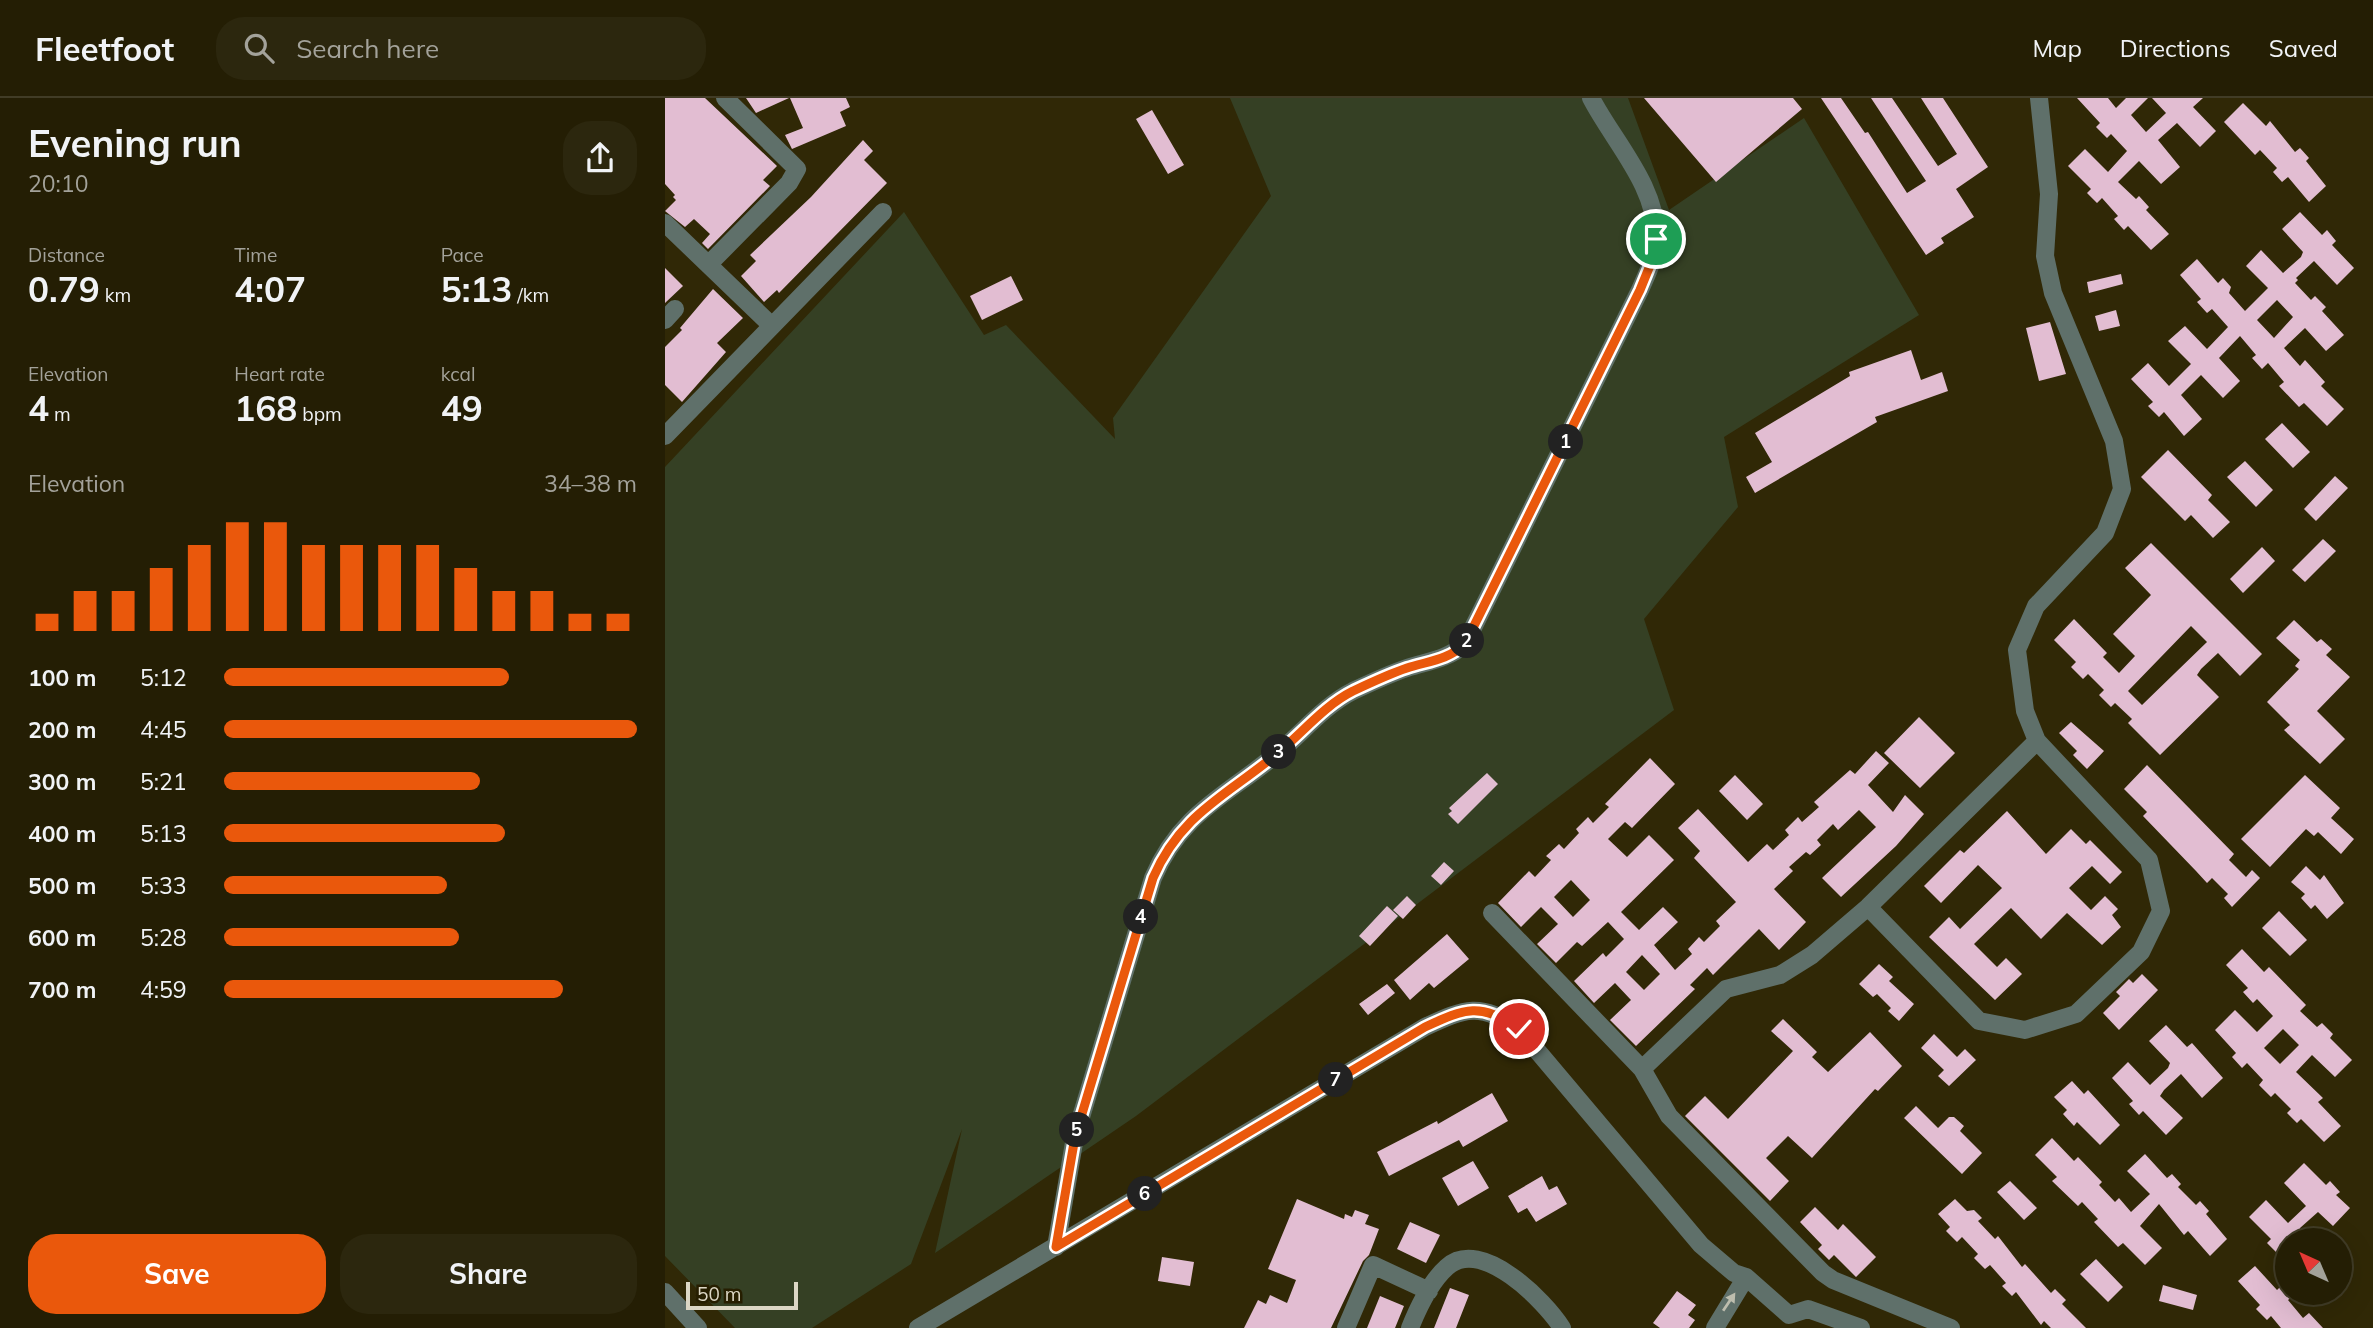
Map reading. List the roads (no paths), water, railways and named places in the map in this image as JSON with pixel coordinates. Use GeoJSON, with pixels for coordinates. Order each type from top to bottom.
{"type":"FeatureCollection","features":[{"type":"Feature","properties":{"kind":"street"},"geometry":{"type":"LineString","coordinates":[[709,264],[789,183],[797,169],[725,98]]}},
{"type":"Feature","properties":{"kind":"street"},"geometry":{"type":"LineString","coordinates":[[1056,1247],[1075,1137],[1153,878],[1165,850],[1184,827],[1217,797],[1271,758],[1328,707],[1350,693],[1406,668],[1454,653],[1465,644],[1640,290],[1651,263],[1656,239],[1653,213],[1635,170],[1591,98]]}},
{"type":"Feature","properties":{"kind":"street"},"geometry":{"type":"LineString","coordinates":[[1868,907],[1979,1021],[2025,1030],[2076,1014],[2141,952],[2161,911],[2149,860],[2037,741],[2025,711],[2017,650],[2036,606],[2105,533],[2122,489],[2114,441],[2053,293],[2047,268],[2045,256],[2049,194],[2039,98]]}},
{"type":"Feature","properties":{"kind":"street"},"geometry":{"type":"LineString","coordinates":[[665,436],[883,212]]}},
{"type":"Feature","properties":{"kind":"street"},"geometry":{"type":"LineString","coordinates":[[665,223],[772,326]]}},
{"type":"Feature","properties":{"kind":"street"},"geometry":{"type":"LineString","coordinates":[[1642,1069],[1726,989],[1780,975],[1796,967],[1868,907],[2037,741]]}},
{"type":"Feature","properties":{"kind":"street"},"geometry":{"type":"LineString","coordinates":[[1492,913],[1642,1069],[1669,1116],[1823,1273],[1833,1280],[1951,1328]]}},
{"type":"Feature","properties":{"kind":"street"},"geometry":{"type":"LineString","coordinates":[[918,1328],[1425,1027],[1470,1010],[1490,1011],[1519,1029],[1688,1230],[1734,1273],[1746,1277],[1784,1321],[1808,1309],[1861,1328]]}},
{"type":"Feature","properties":{"kind":"street"},"geometry":{"type":"LineString","coordinates":[[1410,1328],[1429,1291],[1448,1265],[1465,1260],[1496,1265],[1529,1291],[1562,1328]]}},
{"type":"Feature","properties":{"kind":"street"},"geometry":{"type":"LineString","coordinates":[[1346,1328],[1373,1265],[1429,1291]]}},
{"type":"Feature","properties":{"kind":"street"},"geometry":{"type":"LineString","coordinates":[[1716,1328],[1746,1277]]}},
{"type":"Feature","properties":{"kind":"street"},"geometry":{"type":"LineString","coordinates":[[665,1292],[698,1328]]}}]}
